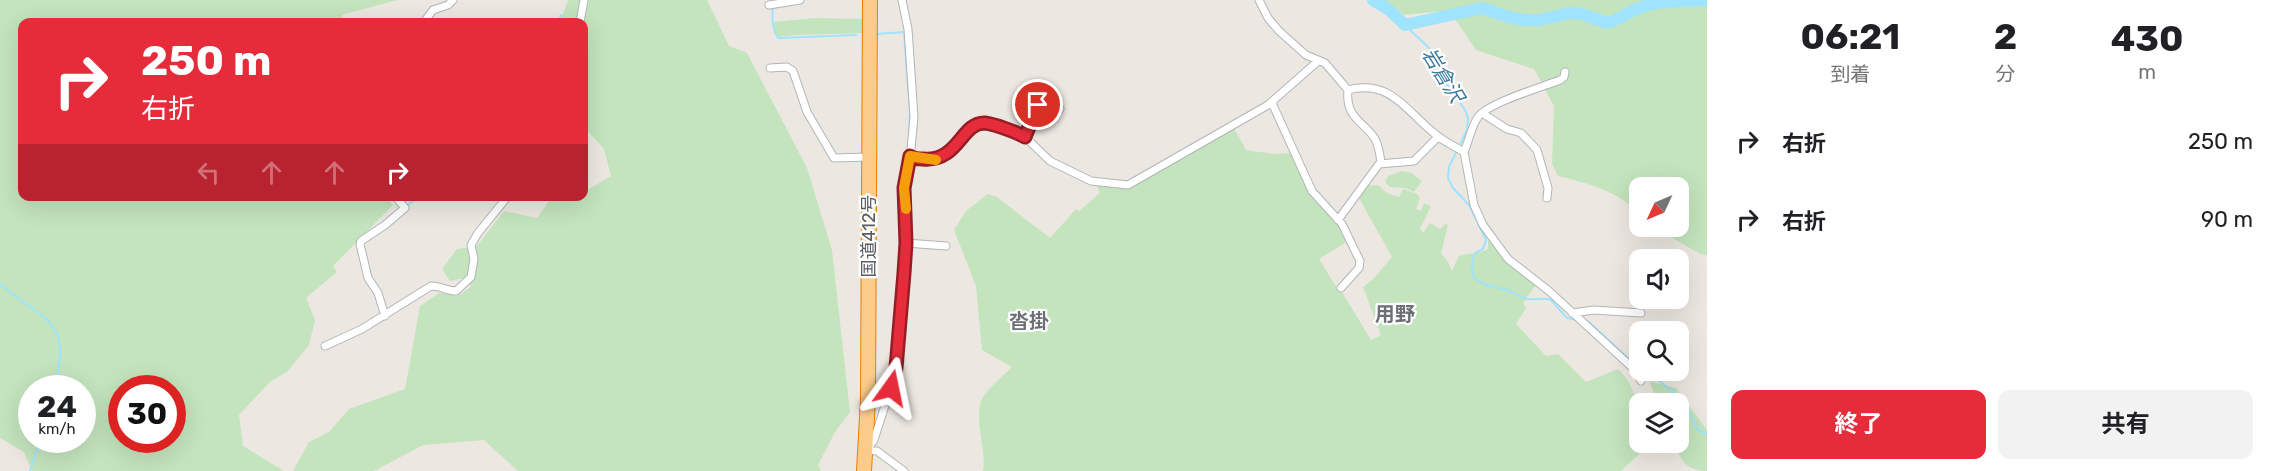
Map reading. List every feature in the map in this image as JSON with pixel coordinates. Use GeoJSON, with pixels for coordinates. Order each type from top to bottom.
{"type":"FeatureCollection","features":[{"type":"Feature","properties":{"kind":"highway","name":"国道412号"},"geometry":{"type":"LineString","coordinates":[[864,471],[867,450],[870,0]]}},
{"type":"Feature","properties":{"kind":"street"},"geometry":{"type":"LineString","coordinates":[[427,18],[433,10],[448,5],[453,0]]}},
{"type":"Feature","properties":{"kind":"street"},"geometry":{"type":"LineString","coordinates":[[581,18],[584,0]]}},
{"type":"Feature","properties":{"kind":"street"},"geometry":{"type":"LineString","coordinates":[[771,5],[800,0]]}},
{"type":"Feature","properties":{"kind":"street"},"geometry":{"type":"LineString","coordinates":[[870,0],[877,0]]}},
{"type":"Feature","properties":{"kind":"street"},"geometry":{"type":"LineString","coordinates":[[902,0],[908,29],[913,102],[910,156],[904,188],[906,243],[896,371],[874,440],[867,450],[877,451],[904,471]]}},
{"type":"Feature","properties":{"kind":"street"},"geometry":{"type":"LineString","coordinates":[[1259,0],[1268,18],[1279,31],[1317,62],[1325,63],[1347,90],[1356,119],[1376,140],[1381,163]]}},
{"type":"Feature","properties":{"kind":"street"},"geometry":{"type":"LineString","coordinates":[[910,156],[930,160],[945,156],[963,137],[976,126],[984,123],[1025,137],[1050,161],[1084,178],[1095,182],[1128,185],[1272,103],[1317,62]]}},
{"type":"Feature","properties":{"kind":"street"},"geometry":{"type":"LineString","coordinates":[[770,68],[787,67],[793,71],[807,112],[834,158],[869,157]]}},
{"type":"Feature","properties":{"kind":"street"},"geometry":{"type":"LineString","coordinates":[[1565,72],[1564,77],[1560,80],[1501,103],[1482,113],[1460,150],[1474,205],[1483,225],[1512,263],[1546,289],[1629,364]]}},
{"type":"Feature","properties":{"kind":"street"},"geometry":{"type":"LineString","coordinates":[[1347,90],[1363,86],[1391,95],[1402,102],[1438,137],[1460,150]]}},
{"type":"Feature","properties":{"kind":"street"},"geometry":{"type":"LineString","coordinates":[[1025,137],[1039,103],[1060,109]]}},
{"type":"Feature","properties":{"kind":"street"},"geometry":{"type":"LineString","coordinates":[[1272,103],[1312,190],[1338,220],[1360,264],[1341,288]]}},
{"type":"Feature","properties":{"kind":"street"},"geometry":{"type":"LineString","coordinates":[[1482,113],[1507,129],[1521,133],[1537,150],[1548,188],[1546,198]]}},
{"type":"Feature","properties":{"kind":"street"},"geometry":{"type":"LineString","coordinates":[[1338,220],[1368,177],[1381,163],[1414,161],[1438,137]]}},
{"type":"Feature","properties":{"kind":"street"},"geometry":{"type":"LineString","coordinates":[[385,315],[378,293],[368,278],[360,244],[405,208],[399,201]]}},
{"type":"Feature","properties":{"kind":"street"},"geometry":{"type":"LineString","coordinates":[[325,345],[385,315],[432,286],[456,291],[471,277],[474,259],[471,245],[504,201]]}},
{"type":"Feature","properties":{"kind":"street"},"geometry":{"type":"LineString","coordinates":[[906,243],[946,246]]}},
{"type":"Feature","properties":{"kind":"street"},"geometry":{"type":"LineString","coordinates":[[1574,315],[1594,310],[1641,313]]}},
{"type":"Feature","properties":{"kind":"green space"},"geometry":{"type":"Polygon","coordinates":[[[0,0],[397,0],[342,15],[343,18],[18,18],[18,201],[390,201],[393,205],[333,266],[337,272],[306,298],[315,320],[309,345],[287,372],[271,381],[239,415],[243,446],[284,471],[32,471],[24,453],[96,453],[96,375],[18,375],[18,448],[0,438],[0,0]]]}},
{"type":"Feature","properties":{"kind":"green space"},"geometry":{"type":"Polygon","coordinates":[[[568,0],[707,0],[729,46],[747,53],[807,168],[832,250],[850,412],[835,432],[818,465],[821,471],[518,471],[484,440],[423,445],[374,471],[293,471],[309,442],[329,432],[349,409],[405,389],[420,306],[439,293],[457,296],[471,287],[465,278],[450,281],[442,269],[457,249],[477,246],[504,211],[537,218],[549,201],[588,201],[588,190],[611,176],[604,149],[588,131],[588,18],[561,18],[568,0]]]}},
{"type":"Feature","properties":{"kind":"green space"},"geometry":{"type":"Polygon","coordinates":[[[1381,0],[1707,0],[1707,255],[1700,254],[1671,237],[1689,237],[1689,177],[1629,177],[1629,204],[1612,193],[1558,176],[1552,164],[1554,106],[1534,69],[1476,50],[1457,22],[1444,11],[1404,15],[1381,0]]]}},
{"type":"Feature","properties":{"kind":"green space"},"geometry":{"type":"Polygon","coordinates":[[[815,18],[865,19],[865,33],[779,37],[776,35],[773,22],[815,18]]]}},
{"type":"Feature","properties":{"kind":"green space"},"geometry":{"type":"Polygon","coordinates":[[[1234,128],[1246,150],[1273,154],[1292,153],[1309,191],[1336,221],[1348,241],[1319,259],[1371,340],[1381,335],[1363,287],[1392,257],[1359,198],[1363,186],[1378,185],[1387,193],[1399,197],[1403,189],[1417,194],[1420,198],[1416,209],[1421,211],[1424,203],[1431,206],[1420,229],[1423,233],[1430,223],[1440,229],[1445,224],[1448,225],[1441,253],[1452,271],[1459,256],[1488,249],[1488,241],[1492,237],[1504,256],[1537,283],[1523,303],[1526,308],[1516,324],[1546,356],[1558,354],[1586,382],[1618,369],[1625,376],[1634,393],[1629,393],[1629,453],[1640,453],[1621,471],[983,471],[979,424],[980,406],[987,391],[1012,367],[982,350],[976,286],[954,230],[966,211],[988,194],[997,197],[1050,238],[1076,209],[1079,211],[1100,193],[1096,185],[1128,188],[1234,128]]]}},
{"type":"Feature","properties":{"kind":"green space"},"geometry":{"type":"Polygon","coordinates":[[[1402,171],[1411,173],[1422,181],[1414,192],[1406,188],[1390,187],[1385,182],[1388,176],[1402,171]]]}},
{"type":"Feature","properties":{"kind":"green space"},"geometry":{"type":"Polygon","coordinates":[[[1649,381],[1676,388],[1680,393],[1654,393],[1649,381]]]}},
{"type":"Feature","properties":{"kind":"green space"},"geometry":{"type":"Polygon","coordinates":[[[1689,406],[1707,430],[1707,471],[1689,467],[1679,453],[1689,453],[1689,406]]]}},
{"type":"Feature","properties":{"kind":"waterway"},"geometry":{"type":"LineString","coordinates":[[773,0],[773,24],[778,38],[856,35]]}},
{"type":"Feature","properties":{"kind":"waterway"},"geometry":{"type":"LineString","coordinates":[[1373,0],[1388,9],[1405,25],[1482,8],[1525,20],[1540,20],[1569,13],[1582,14],[1607,23],[1653,4],[1707,0]]}},
{"type":"Feature","properties":{"kind":"waterway","name":"岩倉沢"},"geometry":{"type":"LineString","coordinates":[[1405,25],[1429,48],[1448,86],[1468,118],[1467,130],[1449,167],[1448,178],[1453,188],[1469,205],[1486,240],[1483,249],[1475,253],[1472,264],[1474,277],[1484,284],[1525,298],[1551,300],[1567,318],[1577,320]]}},
{"type":"Feature","properties":{"kind":"waterway"},"geometry":{"type":"LineString","coordinates":[[876,34],[904,32],[910,112],[909,136]]}},
{"type":"Feature","properties":{"kind":"waterway"},"geometry":{"type":"LineString","coordinates":[[409,204],[413,201]]}},
{"type":"Feature","properties":{"kind":"waterway"},"geometry":{"type":"LineString","coordinates":[[0,284],[51,324],[60,348],[57,375]]}},
{"type":"Feature","properties":{"kind":"waterway","name":"岩倉沢"},"geometry":{"type":"LineString","coordinates":[[1582,319],[1590,323],[1629,359]]}},
{"type":"Feature","properties":{"kind":"waterway","name":"岩倉沢"},"geometry":{"type":"LineString","coordinates":[[1659,381],[1681,398],[1698,430],[1707,434]]}},
{"type":"Feature","properties":{"kind":"waterway"},"geometry":{"type":"LineString","coordinates":[[30,471],[36,453]]}},
{"type":"Feature","properties":{"kind":"slow traffic"},"geometry":{"type":"LineString","coordinates":[[906,209],[904,188],[910,156],[936,160]]}},
{"type":"Feature","properties":{"kind":"district","name":"用野"},"geometry":{"type":"Point","coordinates":[1395,314]}},
{"type":"Feature","properties":{"kind":"district","name":"沓掛"},"geometry":{"type":"Point","coordinates":[1029,321]}},
{"type":"Feature","properties":{"kind":"route"},"geometry":{"type":"LineString","coordinates":[[891,388],[896,371],[906,243],[904,188],[910,156],[930,160],[945,156],[963,137],[976,126],[984,123],[1025,137],[1038,105]]}}]}
